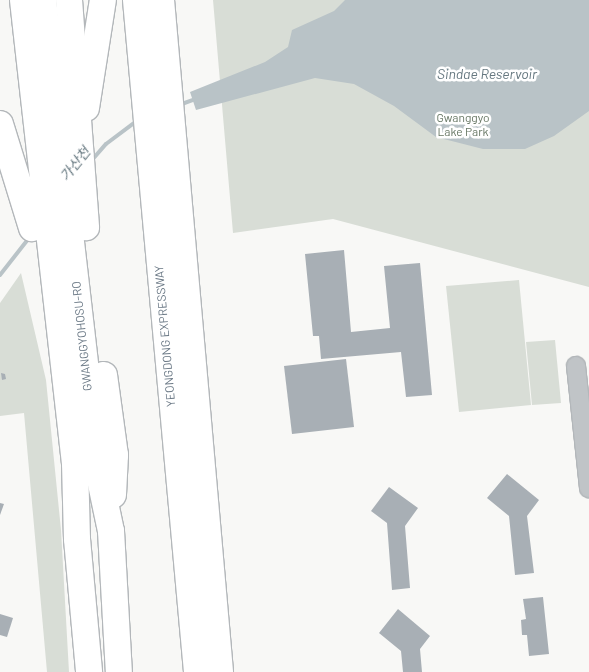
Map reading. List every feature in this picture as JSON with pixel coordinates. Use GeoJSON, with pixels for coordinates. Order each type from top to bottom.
{"type":"FeatureCollection","features":[{"type":"Feature","properties":{"kind":"highway"},"geometry":{"type":"LineString","coordinates":[[7,0],[23,178],[32,228],[46,272]]}},
{"type":"Feature","properties":{"kind":"highway"},"geometry":{"type":"LineString","coordinates":[[23,0],[61,463],[77,540],[89,672]]}},
{"type":"Feature","properties":{"kind":"highway","name":"GWANGGYOHOSU-RO"},"geometry":{"type":"LineString","coordinates":[[43,0],[78,229],[96,460],[111,530],[119,672]]}},
{"type":"Feature","properties":{"kind":"highway"},"geometry":{"type":"LineString","coordinates":[[69,0],[80,115],[78,229]]}},
{"type":"Feature","properties":{"kind":"highway"},"geometry":{"type":"LineString","coordinates":[[80,115],[103,0]]}},
{"type":"Feature","properties":{"kind":"highway","name":"YEONGDONG EXPRESSWAY"},"geometry":{"type":"LineString","coordinates":[[136,0],[164,195],[220,672]]}},
{"type":"Feature","properties":{"kind":"highway","name":"YEONGDONG EXPRESSWAY"},"geometry":{"type":"LineString","coordinates":[[161,0],[164,195],[197,672]]}},
{"type":"Feature","properties":{"kind":"highway"},"geometry":{"type":"LineString","coordinates":[[0,124],[23,178]]}},
{"type":"Feature","properties":{"kind":"street"},"geometry":{"type":"LineString","coordinates":[[576,366],[589,488]]}},
{"type":"Feature","properties":{"kind":"green space","name":"Gwanggyo Lake Park"},"geometry":{"type":"Polygon","coordinates":[[[213,0],[589,0],[589,287],[333,219],[233,233],[213,0]]]}},
{"type":"Feature","properties":{"kind":"green space"},"geometry":{"type":"Polygon","coordinates":[[[21,273],[46,380],[61,530],[69,672],[47,672],[24,413],[0,416],[0,303],[21,273]]]}},
{"type":"Feature","properties":{"kind":"green space"},"geometry":{"type":"Polygon","coordinates":[[[519,280],[531,405],[459,412],[446,286],[519,280]]]}},
{"type":"Feature","properties":{"kind":"green space"},"geometry":{"type":"Polygon","coordinates":[[[555,340],[561,403],[532,405],[526,342],[555,340]]]}},
{"type":"Feature","properties":{"kind":"water","name":"Sindae Reservoir"},"geometry":{"type":"Polygon","coordinates":[[[345,0],[589,0],[589,111],[554,136],[525,149],[483,149],[436,137],[394,106],[354,84],[315,78],[196,110],[190,92],[265,62],[288,47],[292,30],[334,11],[345,0]]]}},
{"type":"Feature","properties":{"kind":"building"},"geometry":{"type":"Polygon","coordinates":[[[344,250],[351,332],[390,328],[384,266],[420,263],[432,395],[406,397],[401,352],[321,359],[319,336],[313,336],[305,254],[344,250]]]}},
{"type":"Feature","properties":{"kind":"building"},"geometry":{"type":"Polygon","coordinates":[[[346,359],[354,427],[292,434],[284,366],[346,359]]]}},
{"type":"Feature","properties":{"kind":"building"},"geometry":{"type":"Polygon","coordinates":[[[1,373],[5,374],[6,379],[2,380],[1,373]]]}},
{"type":"Feature","properties":{"kind":"building"},"geometry":{"type":"Polygon","coordinates":[[[507,474],[539,500],[527,516],[534,573],[515,575],[509,516],[487,498],[507,474]]]}},
{"type":"Feature","properties":{"kind":"building"},"geometry":{"type":"Polygon","coordinates":[[[389,487],[418,508],[405,526],[410,588],[392,590],[387,523],[371,511],[389,487]]]}},
{"type":"Feature","properties":{"kind":"building"},"geometry":{"type":"Polygon","coordinates":[[[0,503],[4,504],[0,515],[0,503]]]}},
{"type":"Feature","properties":{"kind":"building"},"geometry":{"type":"Polygon","coordinates":[[[543,597],[549,654],[529,656],[527,635],[522,635],[521,620],[526,619],[523,599],[543,597]]]}},
{"type":"Feature","properties":{"kind":"building"},"geometry":{"type":"Polygon","coordinates":[[[398,609],[430,636],[420,649],[422,672],[403,672],[401,651],[379,633],[398,609]]]}},
{"type":"Feature","properties":{"kind":"building"},"geometry":{"type":"Polygon","coordinates":[[[0,614],[13,618],[7,637],[0,635],[0,614]]]}},
{"type":"Feature","properties":{"kind":"waterway","name":"가산천"},"geometry":{"type":"LineString","coordinates":[[179,105],[193,100]]}},
{"type":"Feature","properties":{"kind":"waterway","name":"가산천"},"geometry":{"type":"LineString","coordinates":[[92,160],[106,144],[137,121]]}},
{"type":"Feature","properties":{"kind":"waterway","name":"가산천"},"geometry":{"type":"LineString","coordinates":[[0,275],[29,238]]}}]}
